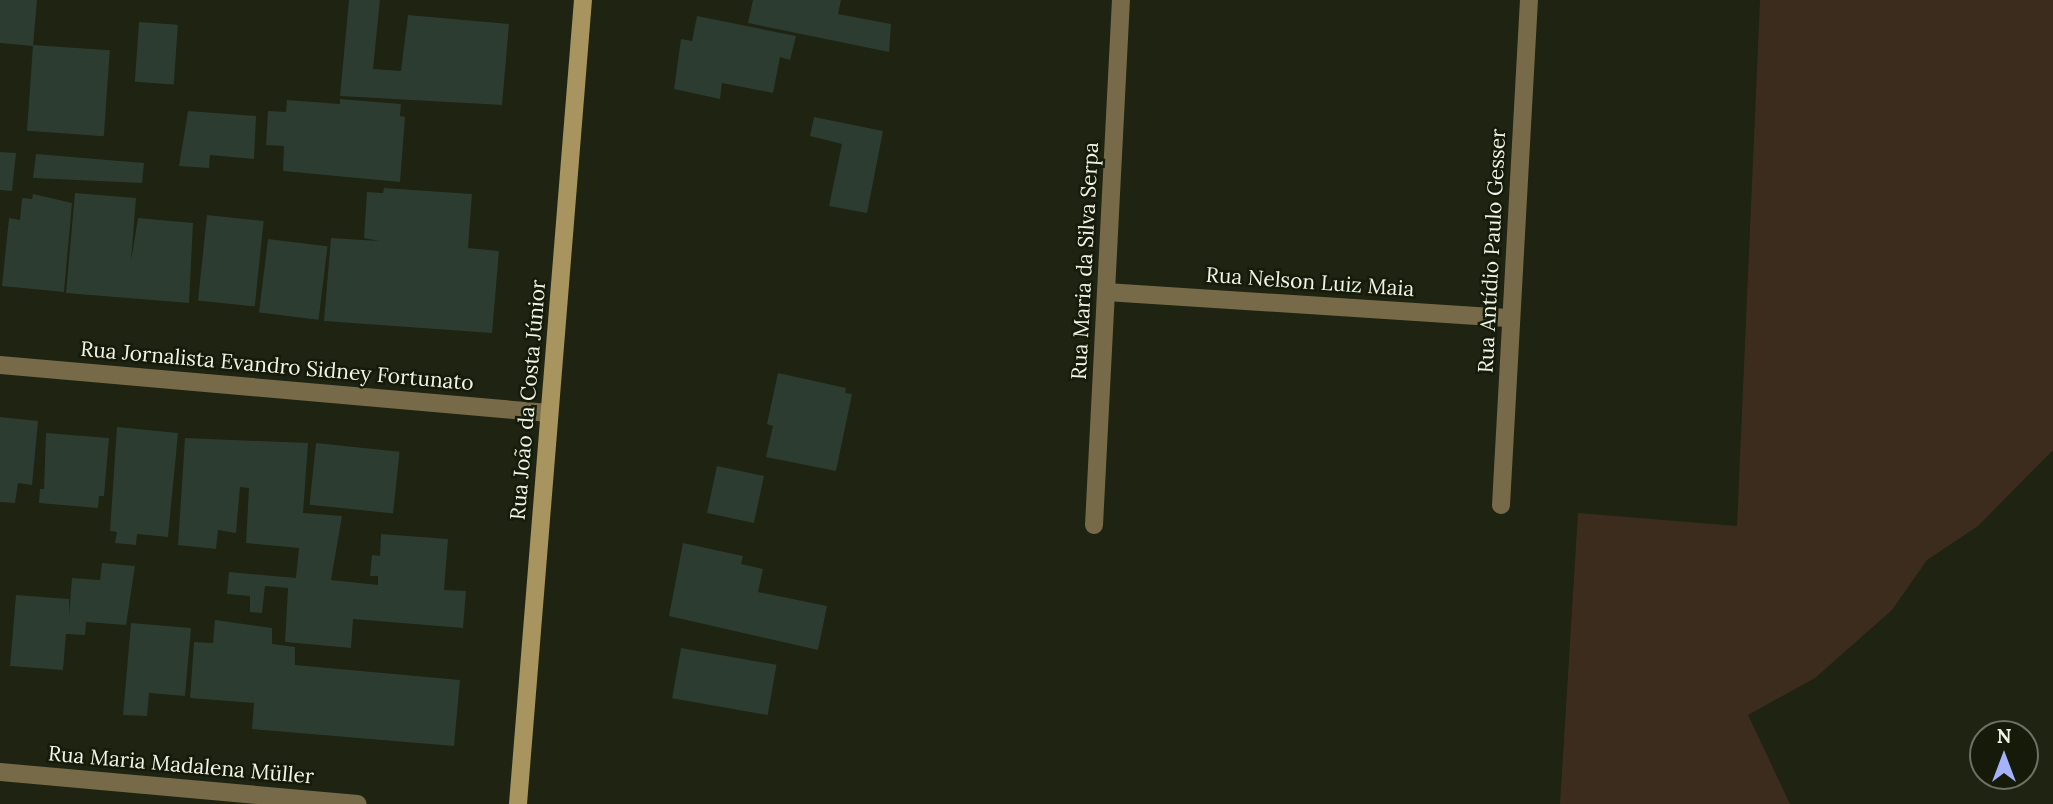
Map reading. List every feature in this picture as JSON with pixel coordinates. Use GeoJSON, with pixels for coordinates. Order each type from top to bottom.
{"type":"FeatureCollection","features":[{"type":"Feature","properties":{"kind":"main road","name":"Rua João da Costa Júnior"},"geometry":{"type":"LineString","coordinates":[[518,804],[583,0]]}},
{"type":"Feature","properties":{"kind":"street","name":"Rua Maria da Silva Serpa"},"geometry":{"type":"LineString","coordinates":[[1094,525],[1121,0]]}},
{"type":"Feature","properties":{"kind":"street","name":"Rua Antídio Paulo Gesser"},"geometry":{"type":"LineString","coordinates":[[1501,505],[1530,0]]}},
{"type":"Feature","properties":{"kind":"street","name":"Rua Nelson Luiz Maia"},"geometry":{"type":"LineString","coordinates":[[1106,292],[1511,318]]}},
{"type":"Feature","properties":{"kind":"street","name":"Rua Jornalista Evandro Sidney Fortunato"},"geometry":{"type":"LineString","coordinates":[[0,365],[550,413]]}},
{"type":"Feature","properties":{"kind":"street","name":"Rua Maria Madalena Müller"},"geometry":{"type":"LineString","coordinates":[[0,772],[358,804]]}},
{"type":"Feature","properties":{"kind":"shaded area"},"geometry":{"type":"Polygon","coordinates":[[[1760,0],[2053,0],[2053,450],[1978,526],[1927,560],[1892,610],[1815,678],[1748,715],[1790,804],[1560,804],[1578,513],[1737,526],[1760,0]]]}},
{"type":"Feature","properties":{"kind":"building"},"geometry":{"type":"Polygon","coordinates":[[[0,0],[37,0],[33,46],[0,43],[0,0]]]}},
{"type":"Feature","properties":{"kind":"building"},"geometry":{"type":"Polygon","coordinates":[[[349,0],[380,0],[373,69],[401,71],[408,15],[509,24],[502,105],[340,96],[349,0]]]}},
{"type":"Feature","properties":{"kind":"building"},"geometry":{"type":"Polygon","coordinates":[[[753,0],[841,0],[838,14],[891,24],[889,52],[748,23],[753,0]]]}},
{"type":"Feature","properties":{"kind":"building"},"geometry":{"type":"Polygon","coordinates":[[[697,16],[796,36],[790,60],[780,57],[773,93],[722,83],[720,99],[674,89],[681,39],[692,41],[697,16]]]}},
{"type":"Feature","properties":{"kind":"building"},"geometry":{"type":"Polygon","coordinates":[[[139,22],[178,25],[174,85],[135,82],[139,22]]]}},
{"type":"Feature","properties":{"kind":"building"},"geometry":{"type":"Polygon","coordinates":[[[33,45],[110,50],[104,136],[27,131],[33,45]]]}},
{"type":"Feature","properties":{"kind":"building"},"geometry":{"type":"Polygon","coordinates":[[[340,99],[401,104],[400,116],[405,117],[400,182],[283,171],[284,146],[266,145],[268,111],[286,112],[287,100],[340,104],[340,99]]]}},
{"type":"Feature","properties":{"kind":"building"},"geometry":{"type":"Polygon","coordinates":[[[188,111],[256,116],[254,159],[210,155],[209,168],[179,166],[188,111]]]}},
{"type":"Feature","properties":{"kind":"building"},"geometry":{"type":"Polygon","coordinates":[[[814,117],[883,131],[867,213],[829,206],[842,144],[810,136],[814,117]]]}},
{"type":"Feature","properties":{"kind":"building"},"geometry":{"type":"Polygon","coordinates":[[[0,152],[16,153],[12,191],[0,190],[0,152]]]}},
{"type":"Feature","properties":{"kind":"building"},"geometry":{"type":"Polygon","coordinates":[[[36,154],[144,163],[142,183],[33,178],[36,154]]]}},
{"type":"Feature","properties":{"kind":"building"},"geometry":{"type":"Polygon","coordinates":[[[384,188],[472,194],[468,248],[499,251],[492,333],[324,321],[331,238],[379,241],[364,238],[367,192],[383,193],[384,188]]]}},
{"type":"Feature","properties":{"kind":"building"},"geometry":{"type":"Polygon","coordinates":[[[75,193],[136,198],[131,261],[138,218],[193,223],[189,303],[66,293],[75,193]]]}},
{"type":"Feature","properties":{"kind":"building"},"geometry":{"type":"Polygon","coordinates":[[[33,194],[72,203],[64,292],[2,286],[9,218],[20,220],[22,198],[32,199],[33,194]]]}},
{"type":"Feature","properties":{"kind":"building"},"geometry":{"type":"Polygon","coordinates":[[[207,215],[264,221],[255,306],[198,301],[207,215]]]}},
{"type":"Feature","properties":{"kind":"building"},"geometry":{"type":"Polygon","coordinates":[[[268,239],[328,246],[319,320],[259,312],[268,239]]]}},
{"type":"Feature","properties":{"kind":"building"},"geometry":{"type":"Polygon","coordinates":[[[778,373],[846,388],[845,393],[852,394],[836,471],[766,457],[773,426],[767,424],[778,373]]]}},
{"type":"Feature","properties":{"kind":"building"},"geometry":{"type":"Polygon","coordinates":[[[0,417],[38,421],[32,485],[18,483],[15,503],[0,502],[0,417]]]}},
{"type":"Feature","properties":{"kind":"building"},"geometry":{"type":"Polygon","coordinates":[[[117,427],[178,433],[168,537],[137,534],[136,545],[115,543],[117,532],[110,531],[117,427]]]}},
{"type":"Feature","properties":{"kind":"building"},"geometry":{"type":"Polygon","coordinates":[[[46,433],[109,438],[104,496],[99,496],[98,508],[39,503],[40,489],[44,489],[46,433]]]}},
{"type":"Feature","properties":{"kind":"building"},"geometry":{"type":"Polygon","coordinates":[[[185,438],[308,443],[303,513],[342,516],[331,580],[378,585],[378,576],[370,576],[372,555],[380,556],[381,534],[448,539],[444,590],[466,591],[463,628],[353,619],[351,648],[285,642],[288,588],[265,586],[262,613],[250,612],[250,596],[227,594],[229,572],[296,578],[299,548],[246,543],[249,488],[240,487],[236,533],[218,530],[216,549],[178,545],[185,438]]]}},
{"type":"Feature","properties":{"kind":"building"},"geometry":{"type":"Polygon","coordinates":[[[316,443],[400,452],[393,513],[310,505],[316,443]]]}},
{"type":"Feature","properties":{"kind":"building"},"geometry":{"type":"Polygon","coordinates":[[[717,466],[764,476],[754,523],[707,513],[717,466]]]}},
{"type":"Feature","properties":{"kind":"building"},"geometry":{"type":"Polygon","coordinates":[[[683,543],[743,556],[741,564],[763,569],[758,592],[827,606],[818,650],[669,616],[683,543]]]}},
{"type":"Feature","properties":{"kind":"building"},"geometry":{"type":"Polygon","coordinates":[[[102,563],[135,566],[126,625],[86,622],[85,635],[66,634],[63,670],[10,666],[16,595],[69,599],[69,615],[72,578],[100,580],[102,563]]]}},
{"type":"Feature","properties":{"kind":"building"},"geometry":{"type":"Polygon","coordinates":[[[215,620],[272,628],[272,644],[295,647],[295,665],[460,680],[454,746],[252,729],[254,703],[190,698],[194,642],[213,643],[215,620]]]}},
{"type":"Feature","properties":{"kind":"building"},"geometry":{"type":"Polygon","coordinates":[[[131,623],[191,628],[185,696],[149,693],[147,716],[123,715],[131,623]]]}},
{"type":"Feature","properties":{"kind":"building"},"geometry":{"type":"Polygon","coordinates":[[[681,648],[777,665],[768,715],[672,698],[681,648]]]}}]}
